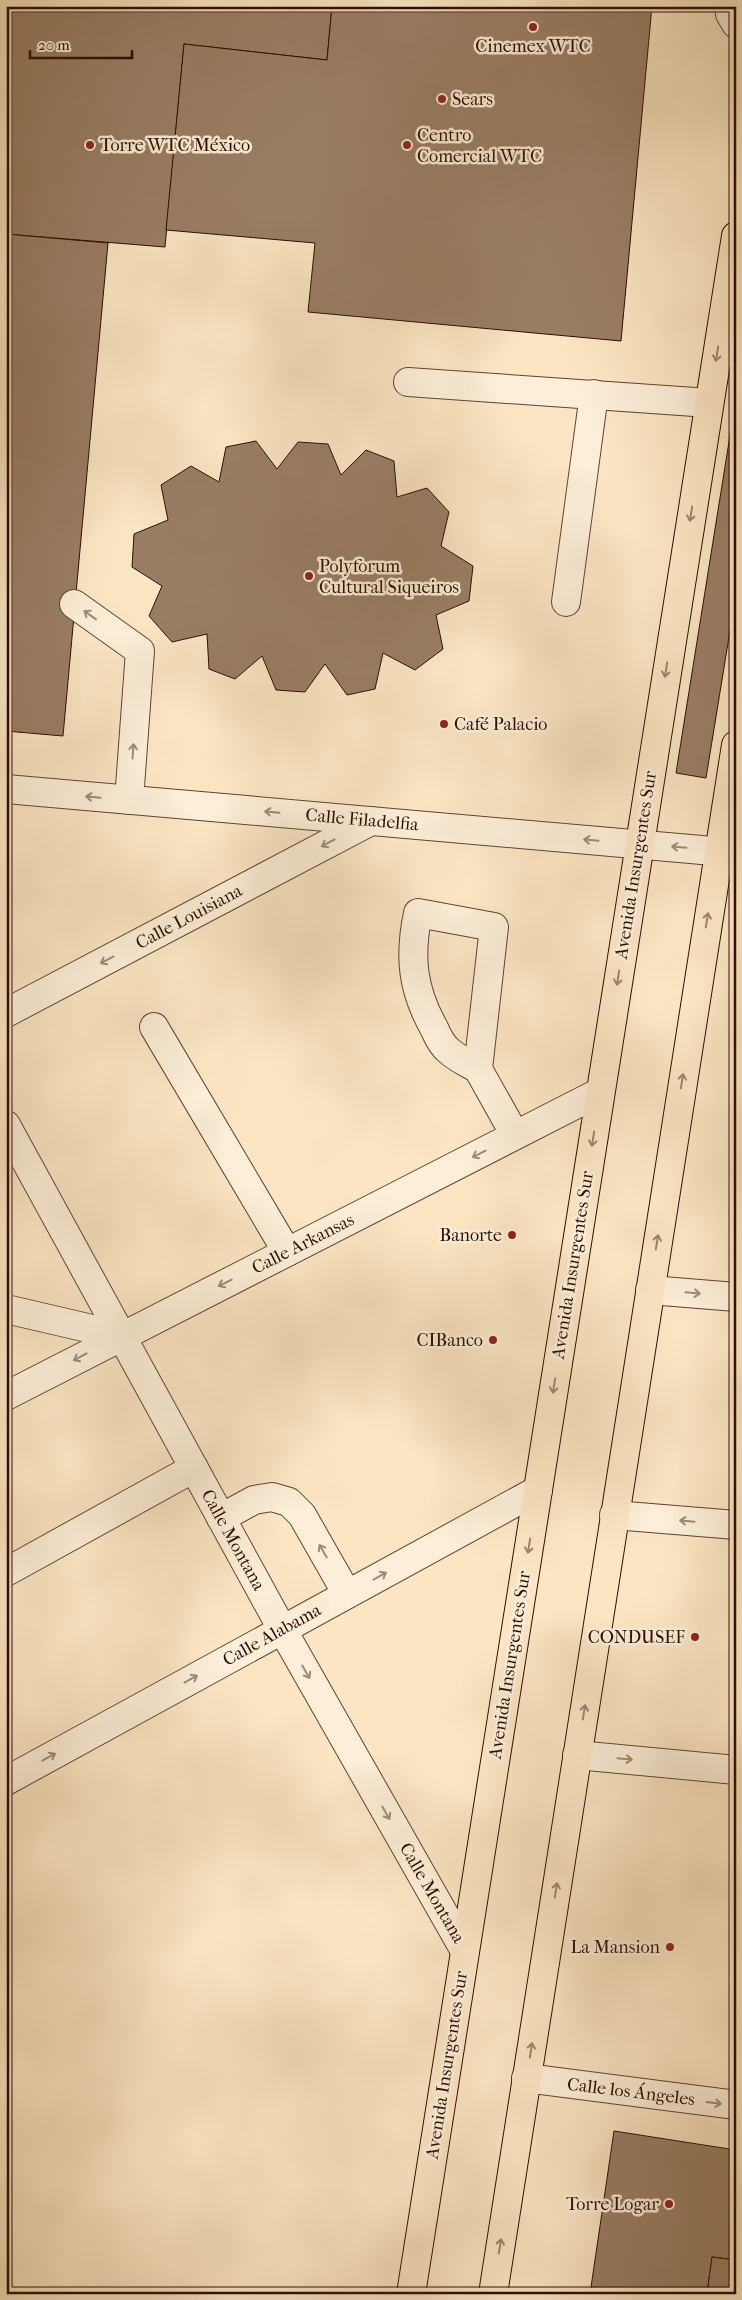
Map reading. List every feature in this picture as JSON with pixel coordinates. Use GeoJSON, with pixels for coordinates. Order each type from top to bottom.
{"type":"FeatureCollection","features":[{"type":"Feature","properties":{"kind":"main road","name":"Avenida Insurgentes Sur"},"geometry":{"type":"LineString","coordinates":[[411,2294],[736,236]]}},
{"type":"Feature","properties":{"kind":"main road"},"geometry":{"type":"LineString","coordinates":[[493,2294],[650,1290],[727,852],[736,744]]}},
{"type":"Feature","properties":{"kind":"street"},"geometry":{"type":"LineString","coordinates":[[729,6],[730,14],[736,24]]}},
{"type":"Feature","properties":{"kind":"street"},"geometry":{"type":"LineString","coordinates":[[408,382],[709,403]]}},
{"type":"Feature","properties":{"kind":"street"},"geometry":{"type":"LineString","coordinates":[[566,602],[594,394]]}},
{"type":"Feature","properties":{"kind":"street"},"geometry":{"type":"LineString","coordinates":[[74,604],[140,652],[129,800]]}},
{"type":"Feature","properties":{"kind":"street","name":"Calle Filadelfia"},"geometry":{"type":"LineString","coordinates":[[6,789],[727,852]]}},
{"type":"Feature","properties":{"kind":"street","name":"Calle Louisiana"},"geometry":{"type":"LineString","coordinates":[[6,1013],[371,821]]}},
{"type":"Feature","properties":{"kind":"street"},"geometry":{"type":"LineString","coordinates":[[478,1069],[494,927],[418,914],[412,941],[417,990],[422,1007],[448,1050],[478,1069],[515,1135]]}},
{"type":"Feature","properties":{"kind":"street"},"geometry":{"type":"LineString","coordinates":[[154,1028],[287,1252]]}},
{"type":"Feature","properties":{"kind":"street","name":"Calle Arkansas"},"geometry":{"type":"LineString","coordinates":[[6,1396],[600,1092]]}},
{"type":"Feature","properties":{"kind":"street","name":"Calle Montana"},"geometry":{"type":"LineString","coordinates":[[6,1125],[282,1629],[465,1951]]}},
{"type":"Feature","properties":{"kind":"street"},"geometry":{"type":"LineString","coordinates":[[650,1290],[736,1297]]}},
{"type":"Feature","properties":{"kind":"street"},"geometry":{"type":"LineString","coordinates":[[6,1309],[122,1336]]}},
{"type":"Feature","properties":{"kind":"street"},"geometry":{"type":"LineString","coordinates":[[8,1571],[194,1468]]}},
{"type":"Feature","properties":{"kind":"street","name":"Calle Alabama"},"geometry":{"type":"LineString","coordinates":[[6,1781],[538,1490]]}},
{"type":"Feature","properties":{"kind":"street"},"geometry":{"type":"LineString","coordinates":[[221,1518],[254,1500],[272,1497],[289,1502],[302,1515],[347,1594]]}},
{"type":"Feature","properties":{"kind":"street"},"geometry":{"type":"LineString","coordinates":[[614,1515],[736,1525]]}},
{"type":"Feature","properties":{"kind":"street"},"geometry":{"type":"LineString","coordinates":[[577,1755],[736,1770]]}},
{"type":"Feature","properties":{"kind":"street","name":"Calle los Ángeles"},"geometry":{"type":"LineString","coordinates":[[526,2078],[736,2105]]}},
{"type":"Feature","properties":{"kind":"building","name":"Torre WTC México"},"geometry":{"type":"Polygon","coordinates":[[[6,6],[332,6],[327,60],[184,44],[165,247],[6,234],[6,6]]]}},
{"type":"Feature","properties":{"kind":"building","name":"Centro Comercial WTC"},"geometry":{"type":"Polygon","coordinates":[[[332,6],[652,6],[621,341],[308,312],[315,243],[166,230],[184,44],[327,60],[332,6]]]}},
{"type":"Feature","properties":{"kind":"building"},"geometry":{"type":"Polygon","coordinates":[[[6,234],[108,243],[63,736],[6,731],[6,234]]]}},
{"type":"Feature","properties":{"kind":"building"},"geometry":{"type":"Polygon","coordinates":[[[736,398],[736,594],[706,778],[676,773],[736,398]]]}},
{"type":"Feature","properties":{"kind":"building","name":"Polyforum Cultural Siqueiros"},"geometry":{"type":"Polygon","coordinates":[[[256,441],[277,469],[298,442],[328,444],[341,475],[366,450],[394,461],[397,497],[427,488],[449,512],[441,546],[473,566],[469,601],[436,615],[443,649],[415,670],[383,653],[375,689],[347,695],[325,664],[305,692],[276,690],[262,656],[235,679],[209,669],[207,634],[172,642],[149,616],[162,586],[132,567],[134,534],[168,520],[161,485],[191,466],[219,482],[226,447],[256,441]]]}},
{"type":"Feature","properties":{"kind":"building","name":"Torre Logar"},"geometry":{"type":"Polygon","coordinates":[[[614,2131],[736,2150],[736,2260],[712,2257],[707,2294],[590,2294],[614,2131]]]}},
{"type":"Feature","properties":{"kind":"building"},"geometry":{"type":"Polygon","coordinates":[[[712,2257],[736,2260],[736,2294],[707,2294],[712,2257]]]}},
{"type":"Feature","properties":{"kind":"place","name":"Cinemex WTC"},"geometry":{"type":"Point","coordinates":[533,27]}},
{"type":"Feature","properties":{"kind":"place","name":"Sears"},"geometry":{"type":"Point","coordinates":[442,99]}},
{"type":"Feature","properties":{"kind":"place","name":"Torre WTC México"},"geometry":{"type":"Point","coordinates":[90,145]}},
{"type":"Feature","properties":{"kind":"place","name":"Centro Comercial WTC"},"geometry":{"type":"Point","coordinates":[407,145]}},
{"type":"Feature","properties":{"kind":"place","name":"Polyforum Cultural Siqueiros"},"geometry":{"type":"Point","coordinates":[309,576]}},
{"type":"Feature","properties":{"kind":"place","name":"Café Palacio"},"geometry":{"type":"Point","coordinates":[444,724]}},
{"type":"Feature","properties":{"kind":"place","name":"Banorte"},"geometry":{"type":"Point","coordinates":[512,1235]}},
{"type":"Feature","properties":{"kind":"place","name":"CIBanco"},"geometry":{"type":"Point","coordinates":[493,1340]}},
{"type":"Feature","properties":{"kind":"place","name":"CONDUSEF"},"geometry":{"type":"Point","coordinates":[695,1637]}},
{"type":"Feature","properties":{"kind":"place","name":"La Mansion"},"geometry":{"type":"Point","coordinates":[670,1947]}},
{"type":"Feature","properties":{"kind":"place","name":"Torre Logar"},"geometry":{"type":"Point","coordinates":[669,2204]}}]}
